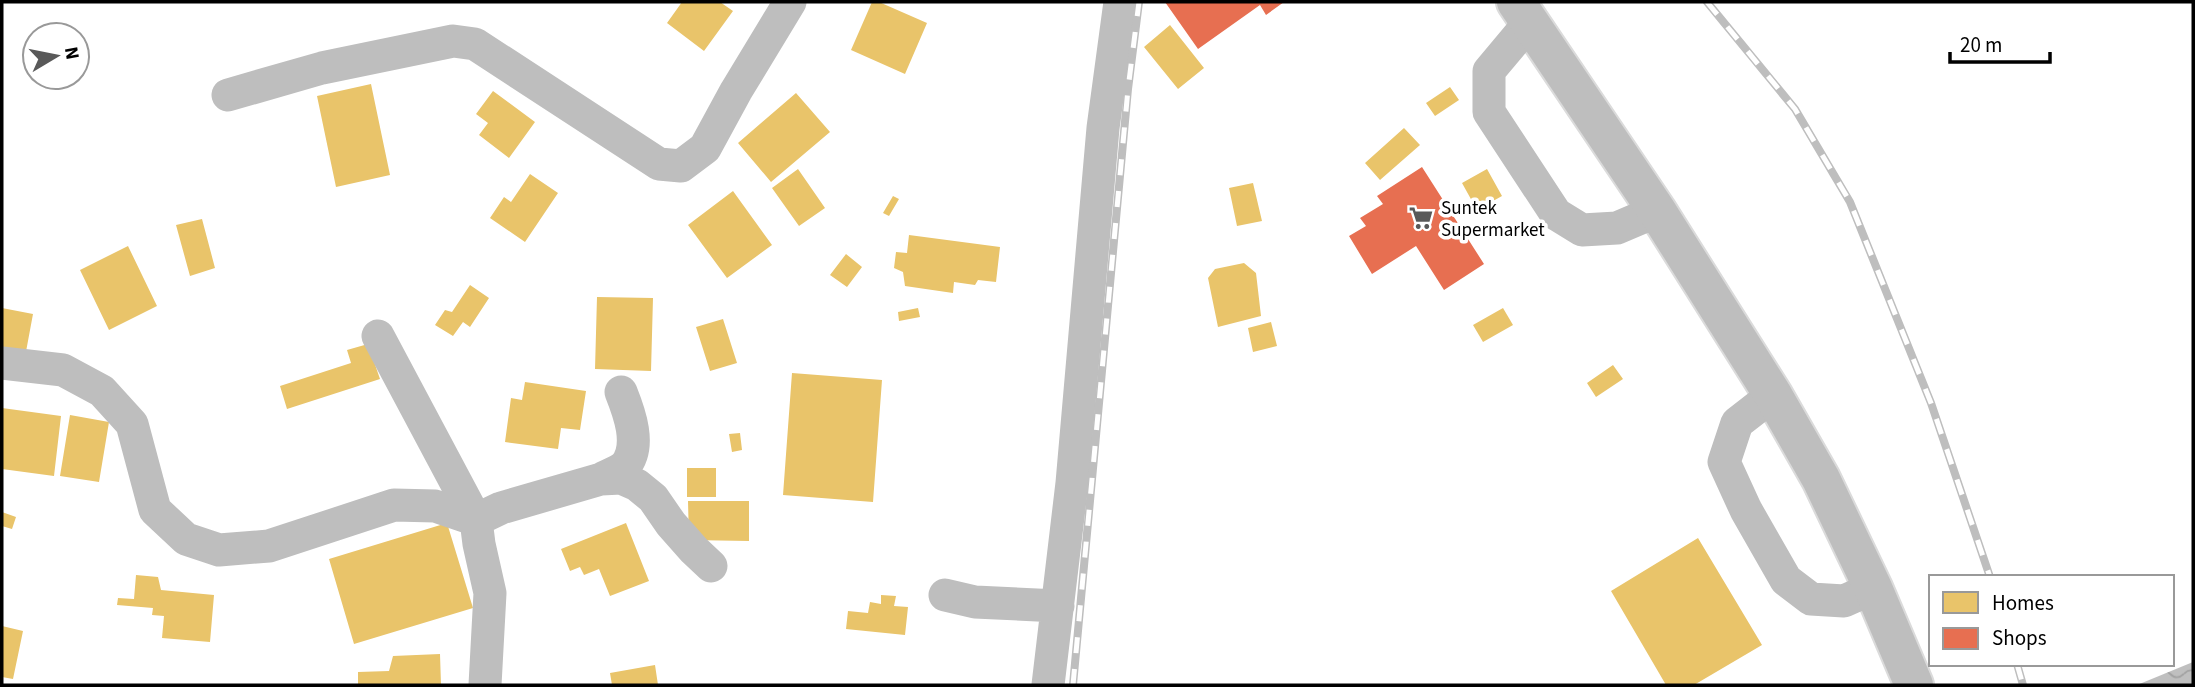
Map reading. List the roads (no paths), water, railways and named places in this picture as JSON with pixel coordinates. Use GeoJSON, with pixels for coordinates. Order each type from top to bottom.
{"type":"FeatureCollection","features":[{"type":"Feature","properties":{"kind":"main road"},"geometry":{"type":"LineString","coordinates":[[1523,12],[1657,211],[1773,395],[1821,479],[1873,589],[1914,685]]}},
{"type":"Feature","properties":{"kind":"street"},"geometry":{"type":"LineString","coordinates":[[228,94],[322,68],[453,41],[475,44],[659,163],[681,166],[705,148],[790,2]]}},
{"type":"Feature","properties":{"kind":"street"},"geometry":{"type":"LineString","coordinates":[[1048,685],[1072,483],[1103,128],[1120,2]]}},
{"type":"Feature","properties":{"kind":"street"},"geometry":{"type":"LineString","coordinates":[[1523,12],[1489,71],[1489,112],[1556,214],[1582,230],[1617,228],[1657,211]]}},
{"type":"Feature","properties":{"kind":"street"},"geometry":{"type":"LineString","coordinates":[[378,336],[476,520],[490,593],[485,685]]}},
{"type":"Feature","properties":{"kind":"street"},"geometry":{"type":"LineString","coordinates":[[2,363],[63,370],[102,391],[132,424],[155,510],[186,539],[219,550],[269,546],[394,505],[435,506],[476,520],[500,508],[601,479],[625,466],[634,445],[631,417],[621,392]]}},
{"type":"Feature","properties":{"kind":"street"},"geometry":{"type":"LineString","coordinates":[[1773,395],[1737,423],[1724,461],[1746,510],[1786,580],[1811,600],[1844,601],[1873,589]]}},
{"type":"Feature","properties":{"kind":"street"},"geometry":{"type":"LineString","coordinates":[[601,479],[621,478],[645,491],[671,524],[711,566]]}},
{"type":"Feature","properties":{"kind":"street"},"geometry":{"type":"LineString","coordinates":[[945,595],[975,602],[1058,606]]}},
{"type":"Feature","properties":{"kind":"water"},"geometry":{"type":"Polygon","coordinates":[[[2193,662],[2193,685],[2137,685],[2193,662]]]}},
{"type":"Feature","properties":{"kind":"railway"},"geometry":{"type":"LineString","coordinates":[[1073,685],[1128,89],[1139,2]]}},
{"type":"Feature","properties":{"kind":"railway"},"geometry":{"type":"LineString","coordinates":[[1707,2],[1795,109],[1850,202],[1931,403],[1989,575]]}},
{"type":"Feature","properties":{"kind":"railway"},"geometry":{"type":"LineString","coordinates":[[2018,666],[2023,685]]}},
{"type":"Feature","properties":{"kind":"place","name":"Suntek Supermarket"},"geometry":{"type":"Point","coordinates":[1421,218]}}]}
